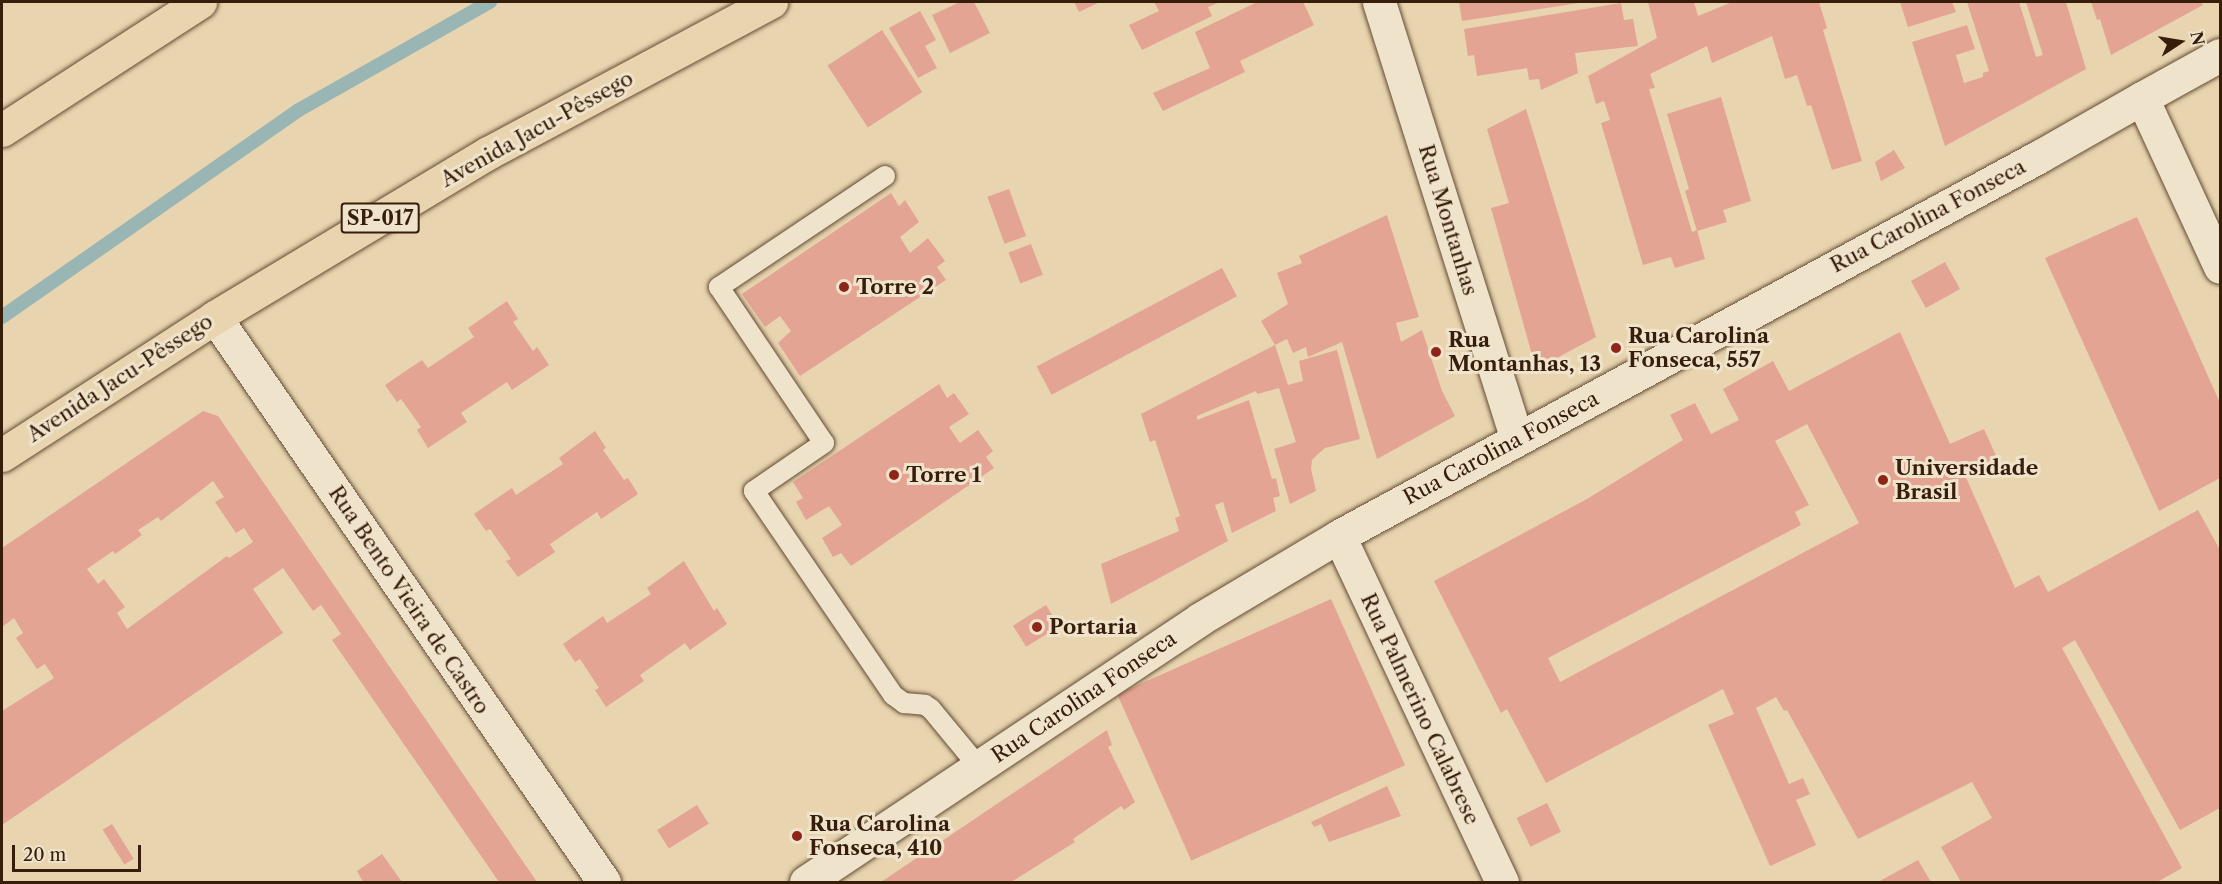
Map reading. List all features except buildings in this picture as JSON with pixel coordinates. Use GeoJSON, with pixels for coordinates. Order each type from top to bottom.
{"type":"FeatureCollection","features":[{"type":"Feature","properties":{"kind":"highway"},"geometry":{"type":"LineString","coordinates":[[2,130],[200,2]]}},
{"type":"Feature","properties":{"kind":"highway","name":"Avenida Jacu-Pêssego"},"geometry":{"type":"LineString","coordinates":[[2,454],[215,317],[488,153],[771,2]]}},
{"type":"Feature","properties":{"kind":"street","name":"Rua Montanhas"},"geometry":{"type":"LineString","coordinates":[[1379,2],[1517,439]]}},
{"type":"Feature","properties":{"kind":"street","name":"Rua Carolina Fonseca"},"geometry":{"type":"LineString","coordinates":[[806,882],[1200,619],[1339,536],[2040,156],[2220,55]]}},
{"type":"Feature","properties":{"kind":"street"},"geometry":{"type":"LineString","coordinates":[[2142,98],[2220,267]]}},
{"type":"Feature","properties":{"kind":"street","name":"Rua Bento Vieira de Castro"},"geometry":{"type":"LineString","coordinates":[[215,317],[603,882]]}},
{"type":"Feature","properties":{"kind":"street","name":"Rua Palmerino Calabrese"},"geometry":{"type":"LineString","coordinates":[[1339,536],[1502,882]]}},
{"type":"Feature","properties":{"kind":"lane"},"geometry":{"type":"LineString","coordinates":[[885,176],[719,287],[824,443],[754,491],[893,695],[904,703],[925,705],[931,709],[979,767]]}},
{"type":"Feature","properties":{"kind":"waterway"},"geometry":{"type":"LineString","coordinates":[[2,317],[297,111],[490,2]]}},
{"type":"Feature","properties":{"kind":"place","name":"Torre 2"},"geometry":{"type":"Point","coordinates":[844,287]}},
{"type":"Feature","properties":{"kind":"place","name":"Rua Carolina Fonseca, 557"},"geometry":{"type":"Point","coordinates":[1616,348]}},
{"type":"Feature","properties":{"kind":"place","name":"Rua Montanhas, 13"},"geometry":{"type":"Point","coordinates":[1436,352]}},
{"type":"Feature","properties":{"kind":"place","name":"Torre 1"},"geometry":{"type":"Point","coordinates":[894,475]}},
{"type":"Feature","properties":{"kind":"place","name":"Universidade Brasil"},"geometry":{"type":"Point","coordinates":[1883,480]}},
{"type":"Feature","properties":{"kind":"place","name":"Portaria"},"geometry":{"type":"Point","coordinates":[1037,627]}},
{"type":"Feature","properties":{"kind":"place","name":"Rua Carolina Fonseca, 410"},"geometry":{"type":"Point","coordinates":[797,836]}}]}
